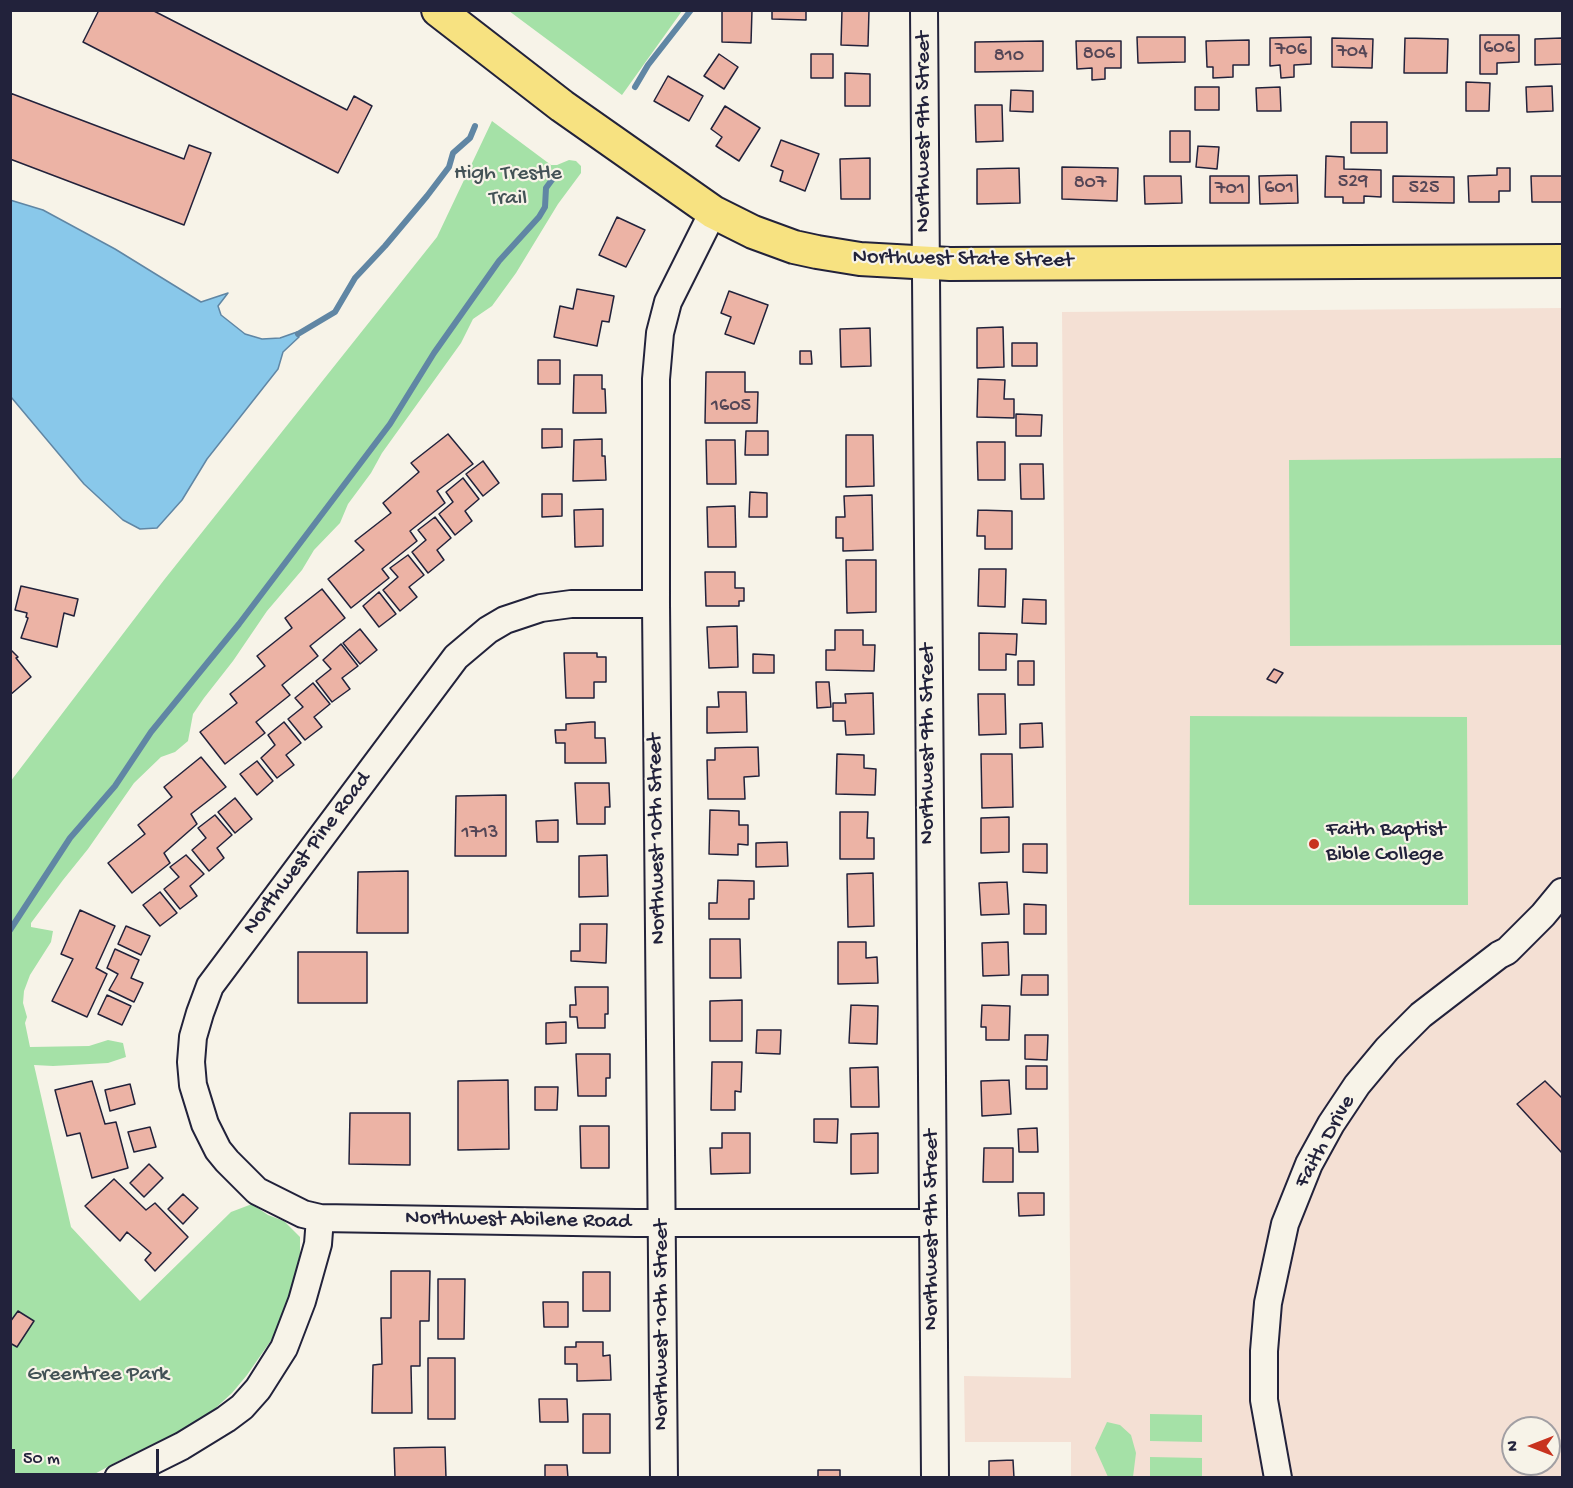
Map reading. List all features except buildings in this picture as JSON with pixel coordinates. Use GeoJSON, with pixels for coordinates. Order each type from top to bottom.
{"type":"FeatureCollection","features":[{"type":"Feature","properties":{"kind":"main road","name":"Northwest State Street"},"geometry":{"type":"LineString","coordinates":[[438,10],[562,106],[713,212],[753,232],[794,247],[860,260],[925,263],[1563,261]]}},
{"type":"Feature","properties":{"kind":"street","name":"Northwest 9th Street"},"geometry":{"type":"LineString","coordinates":[[924,10],[935,1478]]}},
{"type":"Feature","properties":{"kind":"street","name":"Northwest 10th Street"},"geometry":{"type":"LineString","coordinates":[[664,1478],[656,604],[657,349],[668,302],[713,212]]}},
{"type":"Feature","properties":{"kind":"street","name":"Northwest Pine Road"},"geometry":{"type":"LineString","coordinates":[[320,1218],[303,1214],[257,1191],[227,1161],[212,1139],[200,1111],[193,1085],[191,1062],[193,1037],[210,986],[436,681],[471,642],[506,620],[541,608],[571,604],[656,604]]}},
{"type":"Feature","properties":{"kind":"street","name":"Faith Drive"},"geometry":{"type":"LineString","coordinates":[[1278,1478],[1264,1400],[1264,1351],[1268,1303],[1285,1224],[1309,1164],[1331,1124],[1357,1085],[1387,1049],[1421,1015],[1507,951],[1563,892]]}},
{"type":"Feature","properties":{"kind":"street","name":"Northwest Abilene Road"},"geometry":{"type":"LineString","coordinates":[[320,1218],[933,1223]]}},
{"type":"Feature","properties":{"kind":"street"},"geometry":{"type":"LineString","coordinates":[[118,1478],[182,1446],[226,1419],[242,1407],[258,1389],[284,1348],[302,1301],[318,1244],[320,1218]]}},
{"type":"Feature","properties":{"kind":"shaded area","name":"Faith Baptist Bible College"},"geometry":{"type":"Polygon","coordinates":[[[1562,308],[1562,1477],[1071,1477],[1071,1442],[965,1442],[964,1376],[1071,1378],[1062,312],[1562,308]]]}},
{"type":"Feature","properties":{"kind":"green space"},"geometry":{"type":"Polygon","coordinates":[[[509,11],[682,11],[622,95],[509,11]]]}},
{"type":"Feature","properties":{"kind":"green space"},"geometry":{"type":"Polygon","coordinates":[[[492,121],[551,165],[569,160],[576,161],[581,166],[581,173],[558,204],[516,273],[492,306],[473,319],[461,343],[348,504],[340,523],[314,550],[302,570],[267,611],[204,698],[193,714],[188,741],[175,752],[161,757],[134,783],[88,849],[31,923],[31,927],[53,931],[51,942],[30,975],[24,991],[23,1003],[27,1017],[25,1023],[30,1047],[89,1046],[108,1040],[123,1043],[126,1057],[108,1063],[34,1065],[71,1227],[140,1301],[231,1212],[252,1204],[268,1215],[284,1221],[300,1237],[300,1254],[283,1315],[272,1339],[232,1393],[209,1414],[184,1430],[89,1477],[11,1477],[10,782],[164,580],[437,237],[492,121]]]}},
{"type":"Feature","properties":{"kind":"green space"},"geometry":{"type":"Polygon","coordinates":[[[1562,458],[1562,645],[1290,646],[1289,460],[1562,458]]]}},
{"type":"Feature","properties":{"kind":"green space"},"geometry":{"type":"Polygon","coordinates":[[[1190,716],[1467,717],[1468,905],[1189,905],[1190,716]]]}},
{"type":"Feature","properties":{"kind":"green space"},"geometry":{"type":"Polygon","coordinates":[[[1150,1414],[1202,1415],[1202,1442],[1150,1441],[1150,1414]]]}},
{"type":"Feature","properties":{"kind":"green space"},"geometry":{"type":"Polygon","coordinates":[[[1107,1422],[1120,1425],[1131,1435],[1136,1453],[1133,1477],[1108,1477],[1095,1448],[1107,1422]]]}},
{"type":"Feature","properties":{"kind":"green space"},"geometry":{"type":"Polygon","coordinates":[[[1150,1457],[1202,1458],[1202,1477],[1150,1477],[1150,1457]]]}},
{"type":"Feature","properties":{"kind":"water"},"geometry":{"type":"Polygon","coordinates":[[[10,200],[43,210],[115,249],[201,302],[228,293],[218,306],[221,315],[245,334],[262,339],[280,338],[297,332],[299,337],[283,352],[278,369],[207,459],[182,500],[157,528],[140,529],[123,520],[84,484],[11,397],[10,200]]]}},
{"type":"Feature","properties":{"kind":"waterway"},"geometry":{"type":"LineString","coordinates":[[635,87],[648,65],[691,10]]}},
{"type":"Feature","properties":{"kind":"waterway"},"geometry":{"type":"LineString","coordinates":[[298,334],[335,312],[355,278],[427,196],[449,167],[453,153],[470,138],[475,126]]}},
{"type":"Feature","properties":{"kind":"waterway"},"geometry":{"type":"LineString","coordinates":[[10,930],[70,838],[115,786],[151,732],[239,624],[390,424],[434,353],[499,261],[539,217],[545,207],[546,188],[557,173]]}},
{"type":"Feature","properties":{"kind":"place","name":"Faith Baptist Bible College"},"geometry":{"type":"Point","coordinates":[1314,844]}},
{"type":"Feature","properties":{"kind":"park label","name":"High Trestle Trail"},"geometry":{"type":"Point","coordinates":[508,188]}},
{"type":"Feature","properties":{"kind":"park label","name":"Greentree Park"},"geometry":{"type":"Point","coordinates":[98,1376]}}]}
